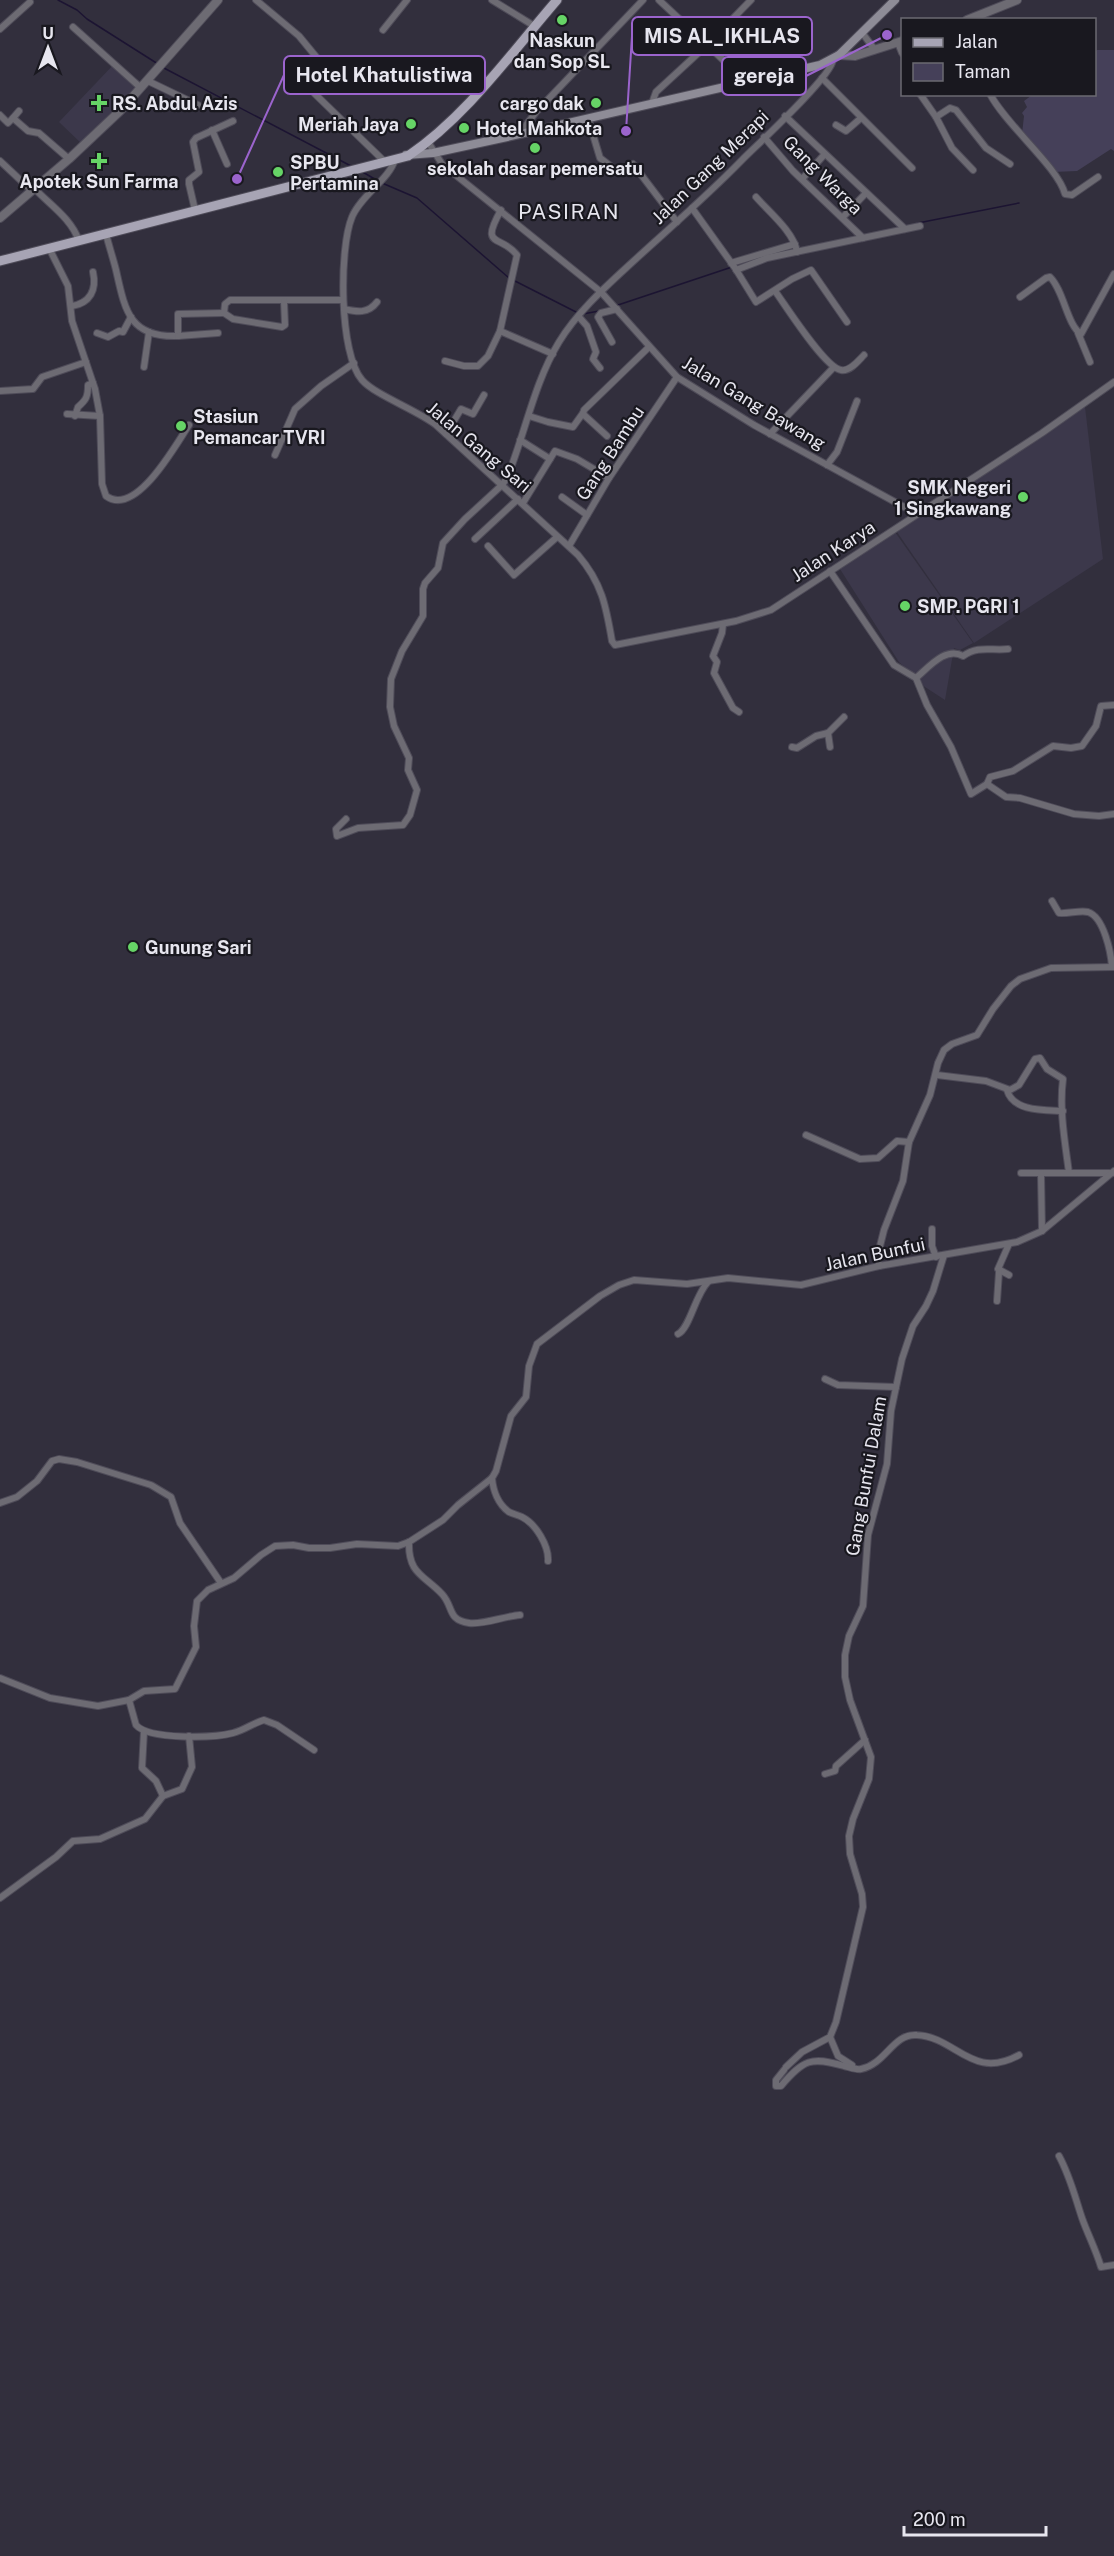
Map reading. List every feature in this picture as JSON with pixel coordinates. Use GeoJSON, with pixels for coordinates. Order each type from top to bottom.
{"type":"FeatureCollection","features":[{"type":"Feature","properties":{"kind":"main road"},"geometry":{"type":"LineString","coordinates":[[402,157],[451,117],[552,0]]}},
{"type":"Feature","properties":{"kind":"main road"},"geometry":{"type":"LineString","coordinates":[[402,157],[428,142],[522,42],[557,0]]}},
{"type":"Feature","properties":{"kind":"main road"},"geometry":{"type":"LineString","coordinates":[[0,261],[402,157],[434,153],[748,83],[836,57],[863,34],[895,0]]}},
{"type":"Feature","properties":{"kind":"street"},"geometry":{"type":"LineString","coordinates":[[0,217],[69,159],[141,88],[218,0]]}},
{"type":"Feature","properties":{"kind":"street"},"geometry":{"type":"LineString","coordinates":[[256,0],[298,36],[327,70]]}},
{"type":"Feature","properties":{"kind":"street"},"geometry":{"type":"LineString","coordinates":[[384,30],[407,0]]}},
{"type":"Feature","properties":{"kind":"street"},"geometry":{"type":"LineString","coordinates":[[492,0],[531,24]]}},
{"type":"Feature","properties":{"kind":"street"},"geometry":{"type":"LineString","coordinates":[[520,133],[536,112],[643,0]]}},
{"type":"Feature","properties":{"kind":"street"},"geometry":{"type":"LineString","coordinates":[[659,0],[748,83]]}},
{"type":"Feature","properties":{"kind":"street"},"geometry":{"type":"LineString","coordinates":[[652,103],[656,92],[751,0]]}},
{"type":"Feature","properties":{"kind":"street"},"geometry":{"type":"LineString","coordinates":[[971,18],[1001,3],[1017,0]]}},
{"type":"Feature","properties":{"kind":"street"},"geometry":{"type":"LineString","coordinates":[[0,29],[30,2]]}},
{"type":"Feature","properties":{"kind":"street"},"geometry":{"type":"LineString","coordinates":[[73,27],[141,88]]}},
{"type":"Feature","properties":{"kind":"street"},"geometry":{"type":"LineString","coordinates":[[863,34],[875,50]]}},
{"type":"Feature","properties":{"kind":"street"},"geometry":{"type":"LineString","coordinates":[[836,57],[855,56],[900,42]]}},
{"type":"Feature","properties":{"kind":"street","name":"Jalan Gang Merapi"},"geometry":{"type":"LineString","coordinates":[[582,314],[785,116],[822,78],[836,57]]}},
{"type":"Feature","properties":{"kind":"street"},"geometry":{"type":"LineString","coordinates":[[822,78],[912,168]]}},
{"type":"Feature","properties":{"kind":"street"},"geometry":{"type":"LineString","coordinates":[[148,81],[198,105]]}},
{"type":"Feature","properties":{"kind":"street"},"geometry":{"type":"LineString","coordinates":[[315,94],[385,162]]}},
{"type":"Feature","properties":{"kind":"street"},"geometry":{"type":"LineString","coordinates":[[921,96],[936,117],[952,148],[973,170]]}},
{"type":"Feature","properties":{"kind":"street"},"geometry":{"type":"LineString","coordinates":[[991,96],[1001,112],[1058,179],[1065,194],[1072,195],[1098,177]]}},
{"type":"Feature","properties":{"kind":"street"},"geometry":{"type":"LineString","coordinates":[[936,117],[950,108],[956,110],[986,148],[1010,164]]}},
{"type":"Feature","properties":{"kind":"street"},"geometry":{"type":"LineString","coordinates":[[0,116],[8,123],[18,111]]}},
{"type":"Feature","properties":{"kind":"street"},"geometry":{"type":"LineString","coordinates":[[785,116],[865,194],[903,227]]}},
{"type":"Feature","properties":{"kind":"street"},"geometry":{"type":"LineString","coordinates":[[13,118],[28,131],[39,134],[69,159]]}},
{"type":"Feature","properties":{"kind":"street"},"geometry":{"type":"LineString","coordinates":[[588,118],[600,158],[613,168]]}},
{"type":"Feature","properties":{"kind":"street"},"geometry":{"type":"LineString","coordinates":[[836,125],[846,131],[861,118]]}},
{"type":"Feature","properties":{"kind":"street"},"geometry":{"type":"LineString","coordinates":[[195,210],[189,182],[199,172],[193,142],[233,121]]}},
{"type":"Feature","properties":{"kind":"street"},"geometry":{"type":"LineString","coordinates":[[212,130],[227,164]]}},
{"type":"Feature","properties":{"kind":"street","name":"Gang Warga"},"geometry":{"type":"LineString","coordinates":[[764,137],[802,179],[862,236]]}},
{"type":"Feature","properties":{"kind":"street","name":"Jalan Gang Bawang"},"geometry":{"type":"LineString","coordinates":[[428,142],[442,164],[602,292],[677,377],[770,434],[917,514]]}},
{"type":"Feature","properties":{"kind":"street"},"geometry":{"type":"LineString","coordinates":[[802,179],[824,155]]}},
{"type":"Feature","properties":{"kind":"street","name":"Jalan Gang Sari"},"geometry":{"type":"LineString","coordinates":[[402,157],[381,178],[356,209],[347,231],[342,266],[343,300],[354,363],[360,377],[372,388],[425,417],[569,546],[586,565],[602,594],[613,644],[621,645],[674,633]]}},
{"type":"Feature","properties":{"kind":"street"},"geometry":{"type":"LineString","coordinates":[[0,161],[59,211],[76,231],[79,241]]}},
{"type":"Feature","properties":{"kind":"street"},"geometry":{"type":"LineString","coordinates":[[633,165],[677,222]]}},
{"type":"Feature","properties":{"kind":"street"},"geometry":{"type":"LineString","coordinates":[[843,217],[865,194]]}},
{"type":"Feature","properties":{"kind":"street"},"geometry":{"type":"LineString","coordinates":[[756,197],[796,248]]}},
{"type":"Feature","properties":{"kind":"street"},"geometry":{"type":"LineString","coordinates":[[692,208],[734,266],[756,302],[792,279],[812,271],[847,322]]}},
{"type":"Feature","properties":{"kind":"street"},"geometry":{"type":"LineString","coordinates":[[445,361],[464,366],[478,366],[488,356],[500,331],[517,255],[495,242],[492,237],[493,223],[501,210]]}},
{"type":"Feature","properties":{"kind":"street"},"geometry":{"type":"LineString","coordinates":[[734,266],[796,248],[903,227],[920,226]]}},
{"type":"Feature","properties":{"kind":"street"},"geometry":{"type":"LineString","coordinates":[[106,234],[120,294],[136,325],[162,336],[218,333]]}},
{"type":"Feature","properties":{"kind":"street"},"geometry":{"type":"LineString","coordinates":[[49,248],[68,286],[72,321],[99,406],[102,484],[106,496],[114,501],[130,496],[153,478],[189,424]]}},
{"type":"Feature","properties":{"kind":"street"},"geometry":{"type":"LineString","coordinates":[[72,306],[85,302],[90,297],[95,285],[93,272]]}},
{"type":"Feature","properties":{"kind":"street"},"geometry":{"type":"LineString","coordinates":[[1078,333],[1082,333],[1113,275]]}},
{"type":"Feature","properties":{"kind":"street"},"geometry":{"type":"LineString","coordinates":[[1020,297],[1046,278],[1052,279],[1090,362]]}},
{"type":"Feature","properties":{"kind":"street"},"geometry":{"type":"LineString","coordinates":[[775,291],[811,342],[834,367],[842,371],[864,355]]}},
{"type":"Feature","properties":{"kind":"street"},"geometry":{"type":"LineString","coordinates":[[224,313],[225,304],[230,300],[284,302],[343,300]]}},
{"type":"Feature","properties":{"kind":"street"},"geometry":{"type":"LineString","coordinates":[[178,336],[178,314],[224,313],[229,318],[244,322],[282,327],[285,325],[284,302]]}},
{"type":"Feature","properties":{"kind":"street"},"geometry":{"type":"LineString","coordinates":[[344,309],[368,310],[372,309],[377,302]]}},
{"type":"Feature","properties":{"kind":"street"},"geometry":{"type":"LineString","coordinates":[[612,342],[598,317],[601,313],[615,307]]}},
{"type":"Feature","properties":{"kind":"street"},"geometry":{"type":"LineString","coordinates":[[346,819],[336,829],[337,836],[358,828],[403,825],[410,815],[417,790],[408,770],[408,758],[394,726],[388,687],[402,651],[423,616],[423,589],[425,583],[438,568],[443,544],[470,514],[502,485],[552,354],[582,314],[596,352],[593,358],[600,368]]}},
{"type":"Feature","properties":{"kind":"street"},"geometry":{"type":"LineString","coordinates":[[97,333],[108,337],[119,331],[123,332],[131,317]]}},
{"type":"Feature","properties":{"kind":"street"},"geometry":{"type":"LineString","coordinates":[[500,331],[552,354]]}},
{"type":"Feature","properties":{"kind":"street"},"geometry":{"type":"LineString","coordinates":[[144,367],[149,332]]}},
{"type":"Feature","properties":{"kind":"street"},"geometry":{"type":"LineString","coordinates":[[529,416],[573,427],[585,407],[598,393],[649,347]]}},
{"type":"Feature","properties":{"kind":"street"},"geometry":{"type":"LineString","coordinates":[[0,391],[8,388],[33,389],[42,377],[86,362]]}},
{"type":"Feature","properties":{"kind":"street"},"geometry":{"type":"LineString","coordinates":[[275,455],[295,409],[321,386],[354,363]]}},
{"type":"Feature","properties":{"kind":"street"},"geometry":{"type":"LineString","coordinates":[[770,434],[834,367]]}},
{"type":"Feature","properties":{"kind":"street","name":"Gang Bambu"},"geometry":{"type":"LineString","coordinates":[[569,546],[609,478],[677,377]]}},
{"type":"Feature","properties":{"kind":"street"},"geometry":{"type":"LineString","coordinates":[[75,416],[78,406],[88,396],[88,385],[93,383]]}},
{"type":"Feature","properties":{"kind":"street"},"geometry":{"type":"LineString","coordinates":[[1112,383],[1114,392]]}},
{"type":"Feature","properties":{"kind":"street","name":"Jalan Karya"},"geometry":{"type":"LineString","coordinates":[[674,633],[723,624],[771,610],[1081,406],[1112,383]]}},
{"type":"Feature","properties":{"kind":"street"},"geometry":{"type":"LineString","coordinates":[[446,434],[461,409],[473,414],[484,394]]}},
{"type":"Feature","properties":{"kind":"street"},"geometry":{"type":"LineString","coordinates":[[827,465],[837,452],[857,401]]}},
{"type":"Feature","properties":{"kind":"street"},"geometry":{"type":"LineString","coordinates":[[583,413],[606,436]]}},
{"type":"Feature","properties":{"kind":"street"},"geometry":{"type":"LineString","coordinates":[[67,414],[100,416]]}},
{"type":"Feature","properties":{"kind":"street"},"geometry":{"type":"LineString","coordinates":[[520,440],[550,459]]}},
{"type":"Feature","properties":{"kind":"street"},"geometry":{"type":"LineString","coordinates":[[475,539],[520,501],[554,451],[576,459],[609,478]]}},
{"type":"Feature","properties":{"kind":"street"},"geometry":{"type":"LineString","coordinates":[[562,497],[587,515]]}},
{"type":"Feature","properties":{"kind":"street"},"geometry":{"type":"LineString","coordinates":[[488,546],[514,575],[557,537]]}},
{"type":"Feature","properties":{"kind":"street"},"geometry":{"type":"LineString","coordinates":[[831,571],[894,666],[916,678],[927,705],[951,747],[971,794],[987,784],[990,777],[1013,771],[1053,746],[1071,748],[1082,746],[1096,726],[1101,706],[1114,705]]}},
{"type":"Feature","properties":{"kind":"street"},"geometry":{"type":"LineString","coordinates":[[723,624],[713,656],[717,662],[714,673],[733,708],[739,712]]}},
{"type":"Feature","properties":{"kind":"street"},"geometry":{"type":"LineString","coordinates":[[916,678],[948,653],[955,652],[963,656],[969,651],[983,648],[1008,649]]}},
{"type":"Feature","properties":{"kind":"street"},"geometry":{"type":"LineString","coordinates":[[792,747],[797,748],[816,736],[828,733],[844,717]]}},
{"type":"Feature","properties":{"kind":"street"},"geometry":{"type":"LineString","coordinates":[[828,733],[830,747]]}},
{"type":"Feature","properties":{"kind":"street"},"geometry":{"type":"LineString","coordinates":[[987,784],[1006,797],[1020,798],[1074,814],[1099,816],[1114,814]]}},
{"type":"Feature","properties":{"kind":"street"},"geometry":{"type":"LineString","coordinates":[[879,1266],[878,1254],[903,1181],[909,1142],[930,1095],[937,1075],[938,1063],[944,1050],[959,1040],[977,1035],[993,1009],[1011,986],[1020,979],[1051,968],[1113,967],[1110,948],[1093,915],[1085,912],[1059,913],[1052,901]]}},
{"type":"Feature","properties":{"kind":"street"},"geometry":{"type":"LineString","coordinates":[[937,1075],[986,1081],[1006,1090],[1014,1089],[1019,1085],[1035,1059],[1039,1057],[1047,1069],[1063,1079],[1062,1129],[1069,1173]]}},
{"type":"Feature","properties":{"kind":"street"},"geometry":{"type":"LineString","coordinates":[[1006,1090],[1010,1099],[1030,1109],[1063,1111]]}},
{"type":"Feature","properties":{"kind":"street"},"geometry":{"type":"LineString","coordinates":[[806,1135],[860,1159],[878,1158],[897,1141],[909,1142]]}},
{"type":"Feature","properties":{"kind":"street"},"geometry":{"type":"LineString","coordinates":[[1021,1173],[1113,1172]]}},
{"type":"Feature","properties":{"kind":"street","name":"Jalan Bunfui"},"geometry":{"type":"LineString","coordinates":[[492,1478],[501,1456],[511,1416],[526,1397],[529,1366],[537,1344],[594,1300],[619,1285],[634,1280],[670,1284],[745,1279],[801,1285],[879,1266],[1009,1244],[1042,1231],[1113,1172]]}},
{"type":"Feature","properties":{"kind":"street"},"geometry":{"type":"LineString","coordinates":[[1041,1173],[1042,1231]]}},
{"type":"Feature","properties":{"kind":"street"},"geometry":{"type":"LineString","coordinates":[[932,1229],[932,1246],[936,1257]]}},
{"type":"Feature","properties":{"kind":"street"},"geometry":{"type":"LineString","coordinates":[[997,1301],[999,1265],[1009,1244]]}},
{"type":"Feature","properties":{"kind":"street","name":"Gang Bunfui Dalam"},"geometry":{"type":"LineString","coordinates":[[830,2037],[836,2022],[863,1907],[862,1894],[850,1854],[849,1836],[872,1766],[850,1700],[845,1677],[845,1655],[849,1636],[863,1606],[868,1535],[887,1464],[891,1411],[896,1387],[910,1331],[930,1299],[944,1255]]}},
{"type":"Feature","properties":{"kind":"street"},"geometry":{"type":"LineString","coordinates":[[999,1272],[1009,1275]]}},
{"type":"Feature","properties":{"kind":"street"},"geometry":{"type":"LineString","coordinates":[[678,1334],[684,1330],[697,1298],[709,1281]]}},
{"type":"Feature","properties":{"kind":"street"},"geometry":{"type":"LineString","coordinates":[[825,1379],[838,1385],[896,1387]]}},
{"type":"Feature","properties":{"kind":"street"},"geometry":{"type":"LineString","coordinates":[[0,1503],[17,1497],[37,1480],[52,1461],[59,1459],[77,1462],[151,1485],[171,1497],[180,1522],[221,1583]]}},
{"type":"Feature","properties":{"kind":"street"},"geometry":{"type":"LineString","coordinates":[[0,1679],[50,1698],[98,1706],[129,1700],[144,1691],[173,1689],[179,1684],[196,1647],[195,1606],[208,1590],[234,1578],[275,1546],[330,1548],[357,1544],[398,1546],[443,1520],[492,1478]]}},
{"type":"Feature","properties":{"kind":"street"},"geometry":{"type":"LineString","coordinates":[[492,1478],[493,1490],[500,1502],[508,1511],[528,1521],[545,1544],[549,1552],[548,1560]]}},
{"type":"Feature","properties":{"kind":"street"},"geometry":{"type":"LineString","coordinates":[[408,1542],[408,1556],[417,1573],[444,1595],[452,1615],[458,1620],[472,1624],[503,1616],[520,1615]]}},
{"type":"Feature","properties":{"kind":"street"},"geometry":{"type":"LineString","coordinates":[[129,1700],[136,1725],[144,1731],[189,1736],[231,1733],[250,1728],[264,1720],[277,1725],[314,1750]]}},
{"type":"Feature","properties":{"kind":"street"},"geometry":{"type":"LineString","coordinates":[[144,1731],[142,1768],[156,1781],[163,1796]]}},
{"type":"Feature","properties":{"kind":"street"},"geometry":{"type":"LineString","coordinates":[[0,1898],[56,1857],[72,1841],[100,1839],[145,1819],[163,1796],[182,1789],[189,1778],[192,1758],[189,1736]]}},
{"type":"Feature","properties":{"kind":"street"},"geometry":{"type":"LineString","coordinates":[[825,1774],[835,1771],[836,1766],[865,1740]]}},
{"type":"Feature","properties":{"kind":"street"},"geometry":{"type":"LineString","coordinates":[[859,2070],[838,2056],[830,2037],[801,2052],[776,2080],[776,2086],[781,2086],[800,2065],[814,2060],[823,2060],[859,2070],[876,2063],[886,2056],[901,2038],[910,2035],[931,2037],[961,2055],[977,2061],[1007,2061],[1019,2055]]}},
{"type":"Feature","properties":{"kind":"street"},"geometry":{"type":"LineString","coordinates":[[1059,2156],[1071,2182],[1101,2267],[1114,2265]]}},
{"type":"Feature","properties":{"kind":"shaded area","name":"RS. Abdul Azis"},"geometry":{"type":"Polygon","coordinates":[[[116,62],[139,84],[82,144],[59,122],[116,62]]]}},
{"type":"Feature","properties":{"kind":"shaded area","name":"SMK Negeri 1 Singkawang"},"geometry":{"type":"Polygon","coordinates":[[[1085,407],[1103,559],[974,643],[897,532],[1085,407]]]}},
{"type":"Feature","properties":{"kind":"shaded area","name":"SMP. PGRI 1"},"geometry":{"type":"Polygon","coordinates":[[[895,532],[973,643],[960,650],[954,648],[945,700],[925,687],[899,662],[840,569],[895,532]]]}},
{"type":"Feature","properties":{"kind":"green space"},"geometry":{"type":"Polygon","coordinates":[[[1114,50],[1114,151],[1111,149],[1077,171],[1053,172],[1022,134],[1024,116],[1022,113],[1027,107],[1024,101],[1031,96],[1096,96],[1096,51],[1114,50]]]}},
{"type":"Feature","properties":{"kind":"waterway"},"geometry":{"type":"LineString","coordinates":[[58,0],[77,10],[87,19],[158,64]]}},
{"type":"Feature","properties":{"kind":"waterway"},"geometry":{"type":"LineString","coordinates":[[162,67],[351,166]]}},
{"type":"Feature","properties":{"kind":"waterway"},"geometry":{"type":"LineString","coordinates":[[361,171],[378,181]]}},
{"type":"Feature","properties":{"kind":"waterway"},"geometry":{"type":"LineString","coordinates":[[382,183],[417,198],[509,278]]}},
{"type":"Feature","properties":{"kind":"waterway"},"geometry":{"type":"LineString","coordinates":[[918,223],[1019,203]]}},
{"type":"Feature","properties":{"kind":"waterway"},"geometry":{"type":"LineString","coordinates":[[618,305],[732,267]]}},
{"type":"Feature","properties":{"kind":"waterway"},"geometry":{"type":"LineString","coordinates":[[513,280],[578,313]]}},
{"type":"Feature","properties":{"kind":"waterway"},"geometry":{"type":"LineString","coordinates":[[583,314],[599,311]]}},
{"type":"Feature","properties":{"kind":"place","name":"Naskun dan Sop SL"},"geometry":{"type":"Point","coordinates":[562,20]}},
{"type":"Feature","properties":{"kind":"place","name":"gereja"},"geometry":{"type":"Point","coordinates":[887,35]}},
{"type":"Feature","properties":{"kind":"place","name":"RS. Abdul Azis"},"geometry":{"type":"Point","coordinates":[99,103]}},
{"type":"Feature","properties":{"kind":"place","name":"cargo dak"},"geometry":{"type":"Point","coordinates":[596,103]}},
{"type":"Feature","properties":{"kind":"place","name":"Meriah Jaya"},"geometry":{"type":"Point","coordinates":[411,124]}},
{"type":"Feature","properties":{"kind":"place","name":"Hotel Mahkota"},"geometry":{"type":"Point","coordinates":[464,128]}},
{"type":"Feature","properties":{"kind":"place","name":"MIS AL_IKHLAS"},"geometry":{"type":"Point","coordinates":[626,131]}},
{"type":"Feature","properties":{"kind":"place","name":"sekolah dasar pemersatu"},"geometry":{"type":"Point","coordinates":[535,148]}},
{"type":"Feature","properties":{"kind":"place","name":"Apotek Sun Farma"},"geometry":{"type":"Point","coordinates":[99,161]}},
{"type":"Feature","properties":{"kind":"place","name":"SPBU Pertamina"},"geometry":{"type":"Point","coordinates":[278,172]}},
{"type":"Feature","properties":{"kind":"place","name":"Hotel Khatulistiwa"},"geometry":{"type":"Point","coordinates":[237,179]}},
{"type":"Feature","properties":{"kind":"place","name":"Stasiun Pemancar TVRI"},"geometry":{"type":"Point","coordinates":[181,426]}},
{"type":"Feature","properties":{"kind":"place","name":"SMK Negeri 1 Singkawang"},"geometry":{"type":"Point","coordinates":[1023,497]}},
{"type":"Feature","properties":{"kind":"place","name":"SMP. PGRI 1"},"geometry":{"type":"Point","coordinates":[905,606]}},
{"type":"Feature","properties":{"kind":"place","name":"Gunung Sari"},"geometry":{"type":"Point","coordinates":[133,947]}},
{"type":"Feature","properties":{"kind":"district","name":"PASIRAN"},"geometry":{"type":"Point","coordinates":[569,211]}}]}
